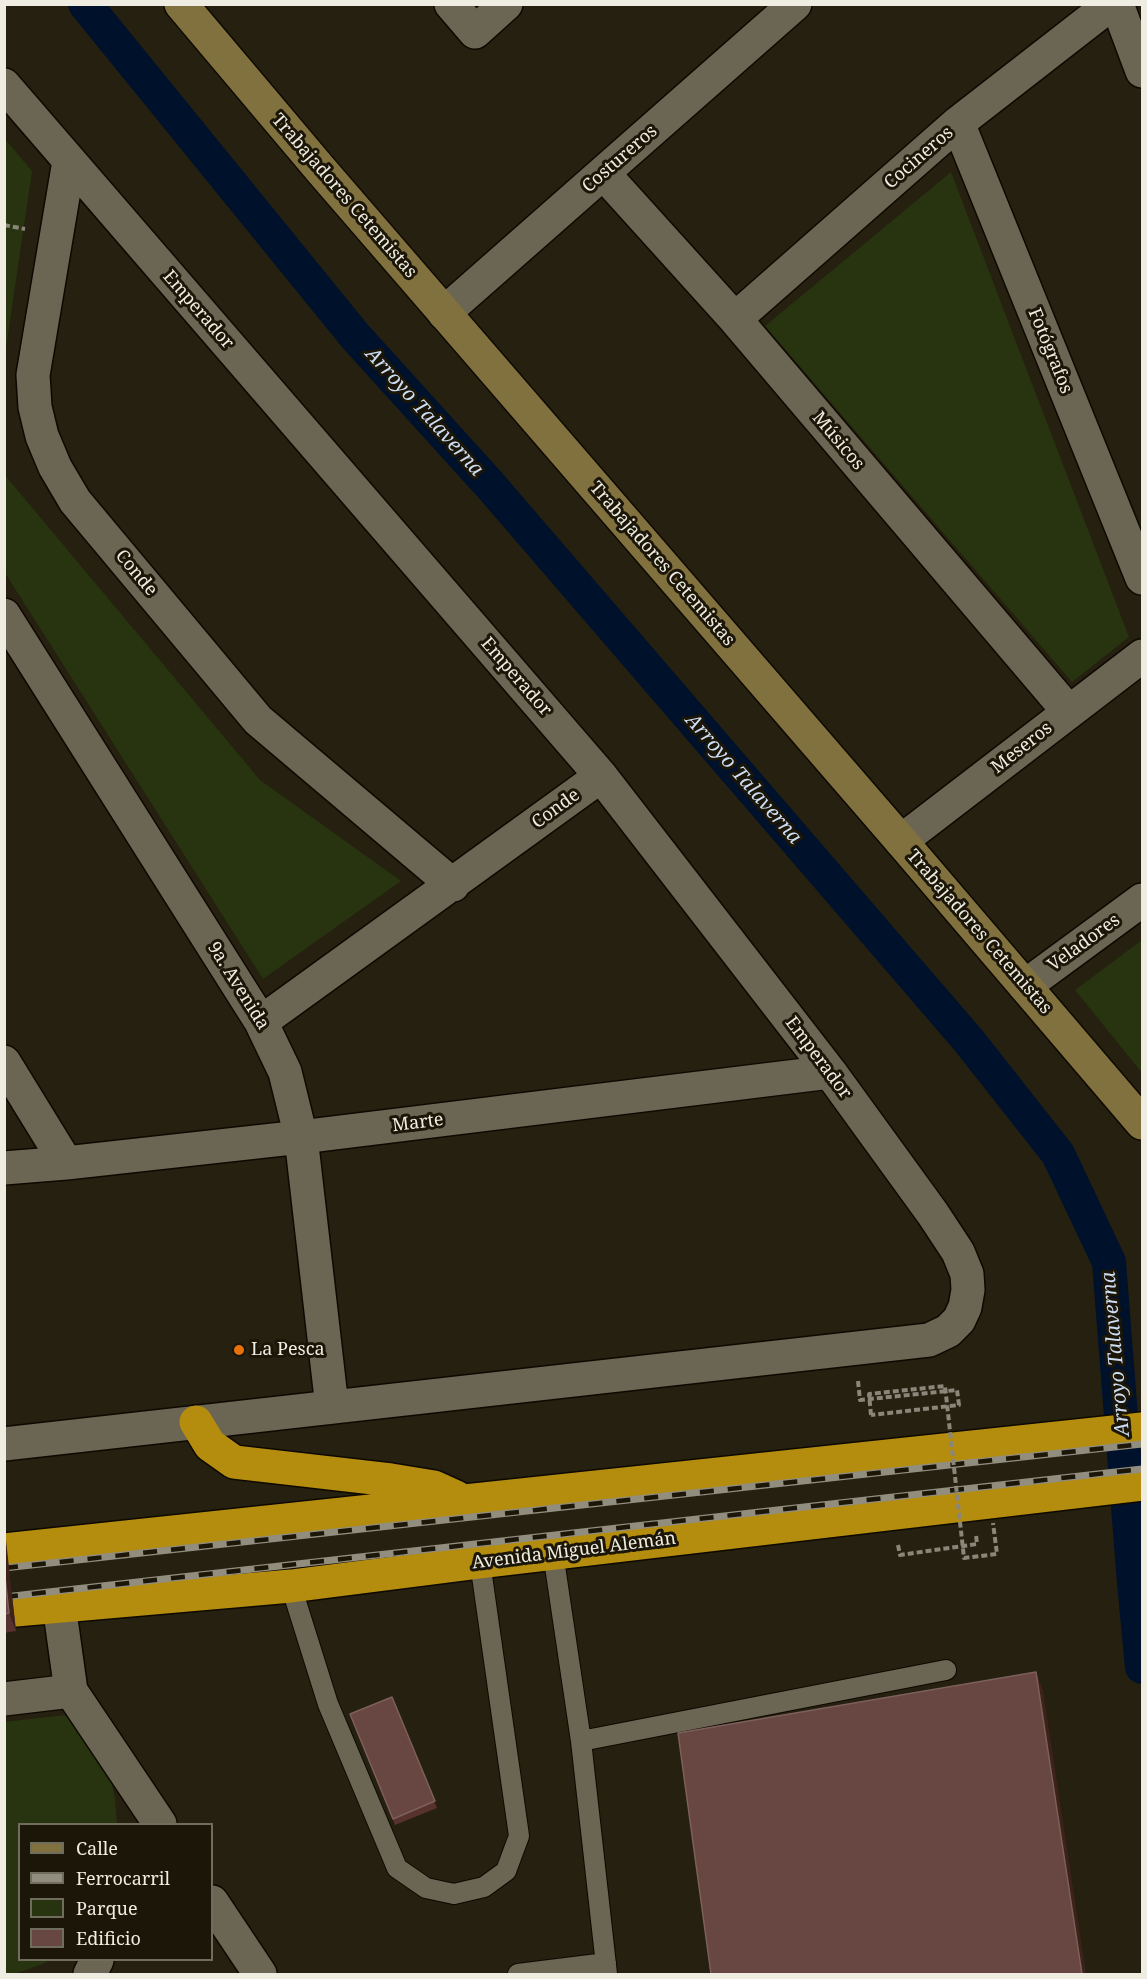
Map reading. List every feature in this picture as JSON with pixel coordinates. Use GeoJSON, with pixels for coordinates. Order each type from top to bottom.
{"type":"FeatureCollection","features":[{"type":"Feature","properties":{"kind":"highway"},"geometry":{"type":"LineString","coordinates":[[196,1422],[210,1445],[234,1462],[434,1487],[466,1501]]}},
{"type":"Feature","properties":{"kind":"highway"},"geometry":{"type":"LineString","coordinates":[[4,1550],[1143,1429]]}},
{"type":"Feature","properties":{"kind":"highway","name":"Avenida Miguel Alemán"},"geometry":{"type":"LineString","coordinates":[[4,1611],[291,1586],[553,1553],[987,1513],[1143,1484]]}},
{"type":"Feature","properties":{"kind":"street","name":"Trabajadores Cetemistas"},"geometry":{"type":"LineString","coordinates":[[181,4],[444,313],[1143,1123]]}},
{"type":"Feature","properties":{"kind":"street"},"geometry":{"type":"LineString","coordinates":[[451,4],[475,32],[506,4]]}},
{"type":"Feature","properties":{"kind":"street","name":"Costureros"},"geometry":{"type":"LineString","coordinates":[[444,313],[795,4]]}},
{"type":"Feature","properties":{"kind":"street","name":"Cocineros"},"geometry":{"type":"LineString","coordinates":[[735,320],[958,123],[1111,4]]}},
{"type":"Feature","properties":{"kind":"street"},"geometry":{"type":"LineString","coordinates":[[1117,4],[1143,71]]}},
{"type":"Feature","properties":{"kind":"street","name":"Emperador"},"geometry":{"type":"LineString","coordinates":[[4,85],[601,776],[830,1072],[933,1214],[958,1252],[967,1274],[968,1290],[965,1307],[959,1320],[948,1331],[929,1340],[854,1348]]}},
{"type":"Feature","properties":{"kind":"street","name":"Fotógrafos"},"geometry":{"type":"LineString","coordinates":[[958,123],[1143,578]]}},
{"type":"Feature","properties":{"kind":"street","name":"Conde"},"geometry":{"type":"LineString","coordinates":[[69,161],[33,375],[35,407],[42,436],[55,467],[75,501],[258,720],[453,885]]}},
{"type":"Feature","properties":{"kind":"street","name":"Músicos"},"geometry":{"type":"LineString","coordinates":[[604,174],[735,320],[1069,712]]}},
{"type":"Feature","properties":{"kind":"street","name":"9a. Avenida"},"geometry":{"type":"LineString","coordinates":[[4,615],[261,1022],[285,1072],[301,1137],[332,1407]]}},
{"type":"Feature","properties":{"kind":"street","name":"Meseros"},"geometry":{"type":"LineString","coordinates":[[901,841],[1143,656]]}},
{"type":"Feature","properties":{"kind":"street","name":"Conde"},"geometry":{"type":"LineString","coordinates":[[261,1022],[601,776]]}},
{"type":"Feature","properties":{"kind":"street","name":"Veladores"},"geometry":{"type":"LineString","coordinates":[[1025,986],[1143,900]]}},
{"type":"Feature","properties":{"kind":"street"},"geometry":{"type":"LineString","coordinates":[[4,1062],[66,1163]]}},
{"type":"Feature","properties":{"kind":"street","name":"Marte"},"geometry":{"type":"LineString","coordinates":[[4,1168],[301,1137],[830,1072]]}},
{"type":"Feature","properties":{"kind":"street"},"geometry":{"type":"LineString","coordinates":[[4,1444],[854,1348]]}},
{"type":"Feature","properties":{"kind":"street"},"geometry":{"type":"LineString","coordinates":[[59,1605],[71,1691],[159,1823]]}},
{"type":"Feature","properties":{"kind":"street"},"geometry":{"type":"LineString","coordinates":[[4,1699],[71,1691]]}},
{"type":"Feature","properties":{"kind":"street"},"geometry":{"type":"LineString","coordinates":[[121,1765],[132,1823]]}},
{"type":"Feature","properties":{"kind":"street"},"geometry":{"type":"LineString","coordinates":[[213,1904],[260,1974]]}},
{"type":"Feature","properties":{"kind":"lane"},"geometry":{"type":"LineString","coordinates":[[518,1974],[606,1968],[582,1741],[553,1553]]}},
{"type":"Feature","properties":{"kind":"lane"},"geometry":{"type":"LineString","coordinates":[[291,1586],[328,1704],[397,1868],[426,1888],[454,1894],[484,1887],[506,1871],[519,1836],[480,1562]]}},
{"type":"Feature","properties":{"kind":"lane"},"geometry":{"type":"LineString","coordinates":[[582,1741],[946,1670]]}},
{"type":"Feature","properties":{"kind":"path"},"geometry":{"type":"LineString","coordinates":[[854,1348],[860,1400],[957,1390],[959,1405],[871,1415],[869,1394],[945,1386],[964,1558],[997,1554],[987,1513]]}},
{"type":"Feature","properties":{"kind":"green space"},"geometry":{"type":"Polygon","coordinates":[[[5,139],[32,171],[5,355],[5,139]]]}},
{"type":"Feature","properties":{"kind":"green space"},"geometry":{"type":"Polygon","coordinates":[[[951,172],[1129,637],[1072,682],[765,326],[951,172]]]}},
{"type":"Feature","properties":{"kind":"green space"},"geometry":{"type":"Polygon","coordinates":[[[4,474],[260,780],[401,881],[263,979],[5,573],[4,474]]]}},
{"type":"Feature","properties":{"kind":"green space"},"geometry":{"type":"Polygon","coordinates":[[[1142,940],[1142,1073],[1075,990],[1142,940]]]}},
{"type":"Feature","properties":{"kind":"green space"},"geometry":{"type":"Polygon","coordinates":[[[65,1715],[86,1738],[111,1780],[117,1823],[18,1823],[18,1961],[48,1961],[14,1974],[4,1974],[4,1722],[65,1715]]]}},
{"type":"Feature","properties":{"kind":"building"},"geometry":{"type":"Polygon","coordinates":[[[4,1568],[9,1613],[4,1614],[4,1568]]]}},
{"type":"Feature","properties":{"kind":"building"},"geometry":{"type":"Polygon","coordinates":[[[1036,1672],[1082,1974],[711,1974],[678,1733],[1036,1672]]]}},
{"type":"Feature","properties":{"kind":"building"},"geometry":{"type":"Polygon","coordinates":[[[392,1697],[435,1801],[393,1819],[350,1714],[392,1697]]]}},
{"type":"Feature","properties":{"kind":"waterway","name":"Arroyo Talaverna"},"geometry":{"type":"LineString","coordinates":[[85,4],[355,336],[490,485],[969,1041],[1058,1154],[1109,1262],[1142,1667]]}},
{"type":"Feature","properties":{"kind":"railway"},"geometry":{"type":"LineString","coordinates":[[4,1568],[1142,1444]]}},
{"type":"Feature","properties":{"kind":"railway"},"geometry":{"type":"LineString","coordinates":[[4,1597],[1142,1469]]}},
{"type":"Feature","properties":{"kind":"place","name":"La Pesca"},"geometry":{"type":"Point","coordinates":[239,1350]}}]}
